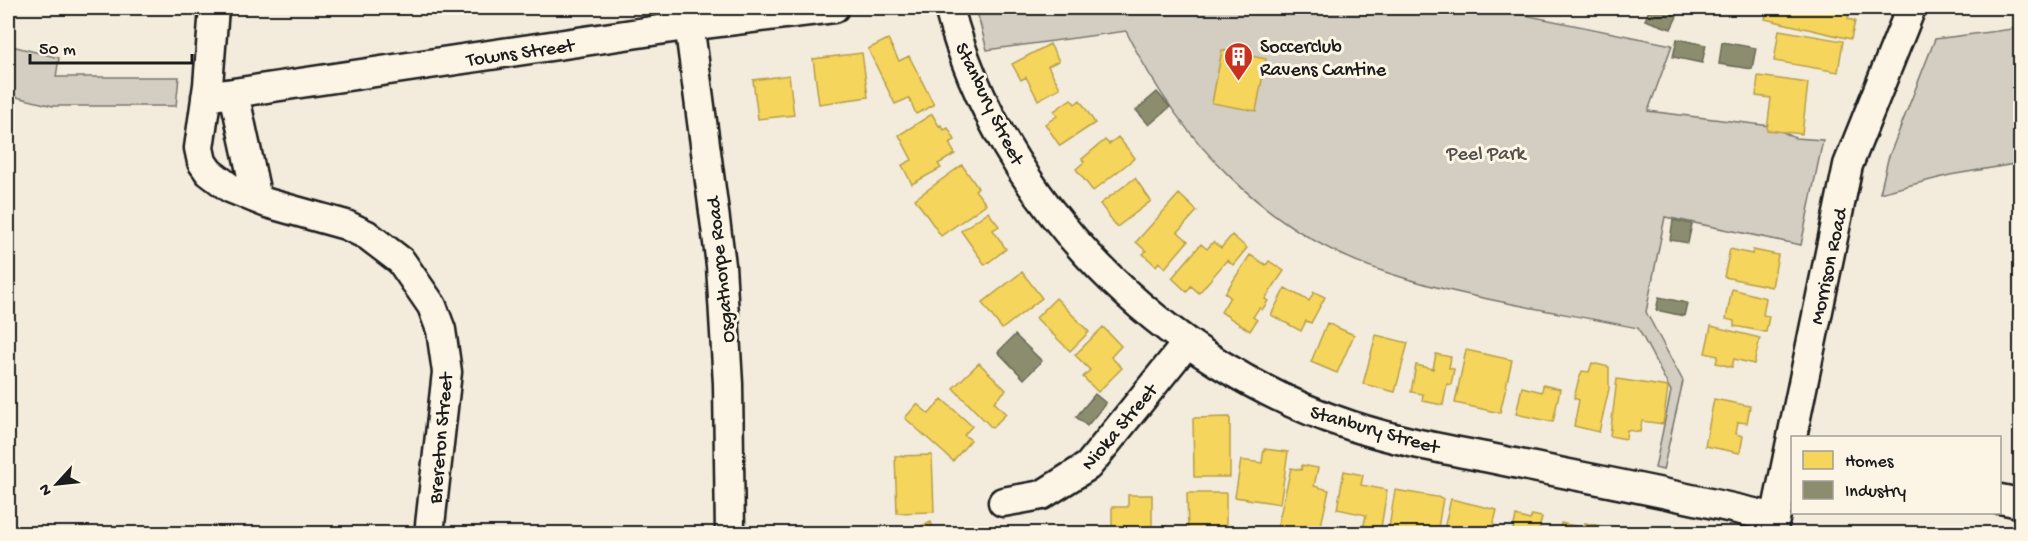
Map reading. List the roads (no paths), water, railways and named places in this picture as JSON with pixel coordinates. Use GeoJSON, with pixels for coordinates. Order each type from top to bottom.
{"type":"FeatureCollection","features":[{"type":"Feature","properties":{"kind":"street","name":"Brereton Street"},"geometry":{"type":"LineString","coordinates":[[214,8],[220,95],[257,199]]}},
{"type":"Feature","properties":{"kind":"street","name":"Towns Street"},"geometry":{"type":"LineString","coordinates":[[220,95],[688,17],[834,8]]}},
{"type":"Feature","properties":{"kind":"street","name":"Stanbury Street"},"geometry":{"type":"LineString","coordinates":[[949,8],[969,65],[995,121],[1041,198],[1091,258],[1120,287],[1187,343],[1263,389],[1353,427],[1774,526]]}},
{"type":"Feature","properties":{"kind":"street","name":"Morrison Road"},"geometry":{"type":"LineString","coordinates":[[1794,436],[1848,165],[1911,8]]}},
{"type":"Feature","properties":{"kind":"street","name":"Osgathorpe Road"},"geometry":{"type":"LineString","coordinates":[[688,17],[721,265],[728,384],[730,534]]}},
{"type":"Feature","properties":{"kind":"street","name":"Brereton Street"},"geometry":{"type":"LineString","coordinates":[[220,95],[199,148],[202,162],[216,180],[257,199],[346,225],[367,235],[401,261],[432,306],[441,330],[447,372],[429,534]]}},
{"type":"Feature","properties":{"kind":"street","name":"Nioka Street"},"geometry":{"type":"LineString","coordinates":[[1003,502],[1042,495],[1088,466],[1187,343]]}},
{"type":"Feature","properties":{"kind":"street","name":"Morrison Road"},"geometry":{"type":"LineString","coordinates":[[1774,526],[1791,452]]}},
{"type":"Feature","properties":{"kind":"street"},"geometry":{"type":"LineString","coordinates":[[2001,499],[2020,503]]}},
{"type":"Feature","properties":{"kind":"place","name":"Soccerclub Ravens Cantine"},"geometry":{"type":"Point","coordinates":[1239,82]}},
{"type":"Feature","properties":{"kind":"park label","name":"Peel Park"},"geometry":{"type":"Point","coordinates":[1486,152]}}]}
